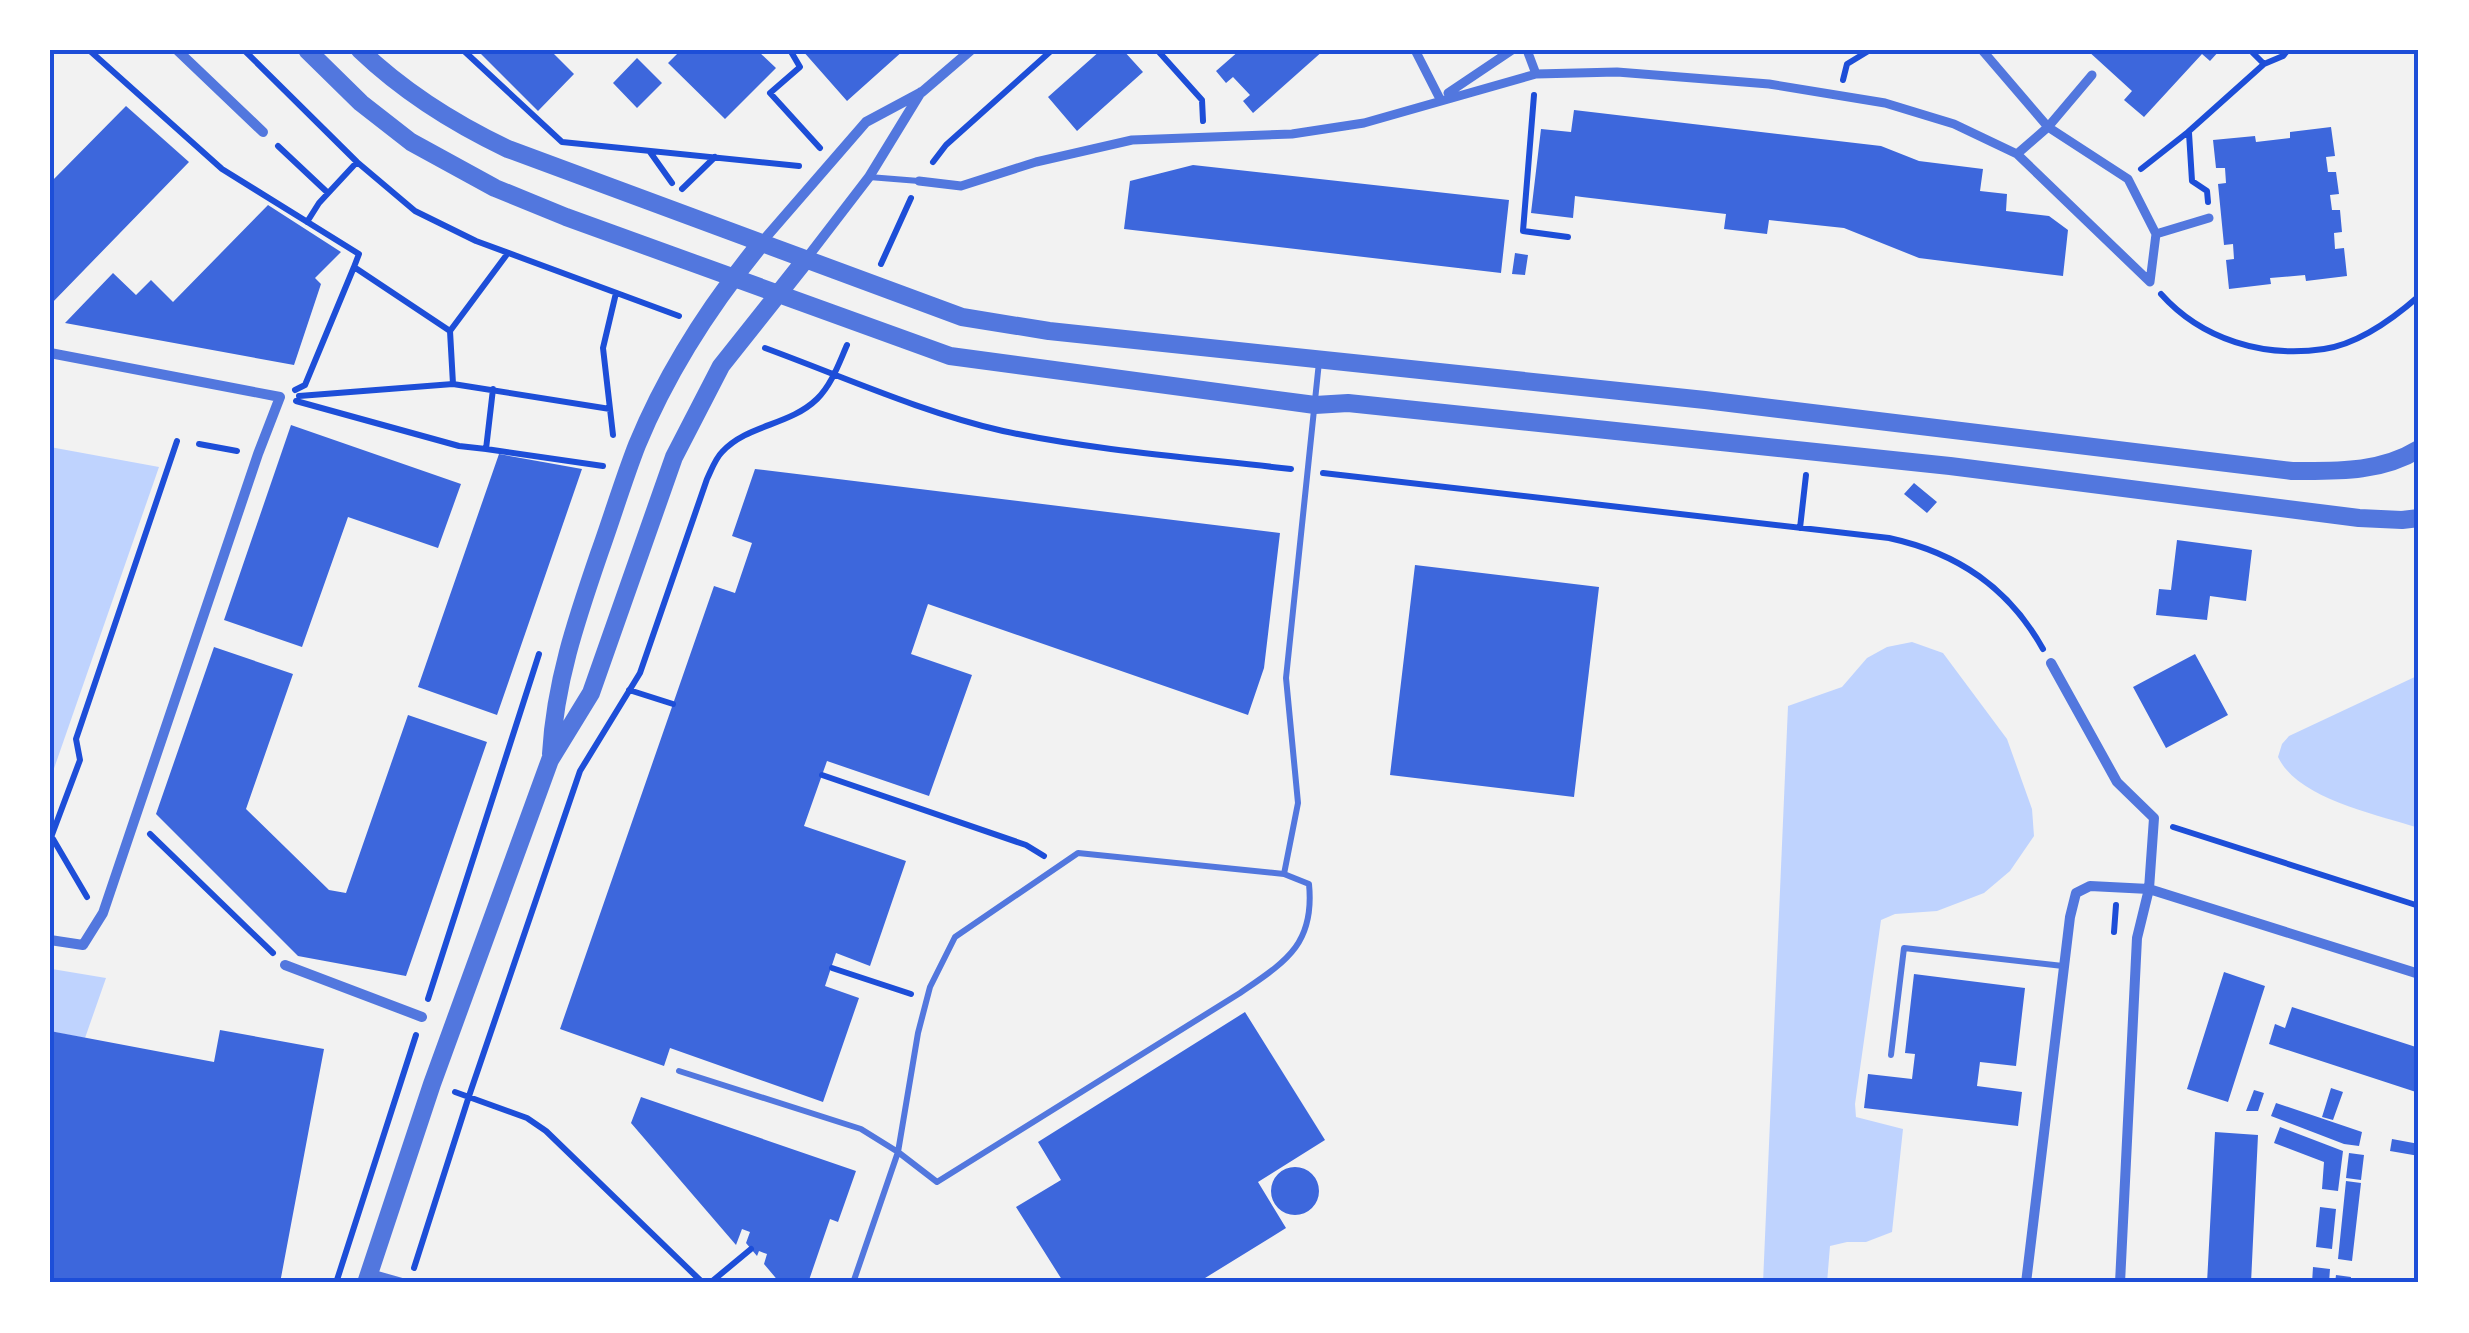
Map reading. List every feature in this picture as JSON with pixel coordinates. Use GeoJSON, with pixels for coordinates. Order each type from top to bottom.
{"type":"FeatureCollection","features":[{"type":"Feature","properties":{"kind":"street"},"geometry":{"type":"LineString","coordinates":[[177,50],[263,132]]}},
{"type":"Feature","properties":{"kind":"street"},"geometry":{"type":"LineString","coordinates":[[307,50],[384,122],[445,163],[566,217],[950,356],[1315,404],[1368,405],[1810,450],[2359,518],[2419,518]]}},
{"type":"Feature","properties":{"kind":"street"},"geometry":{"type":"LineString","coordinates":[[360,50],[420,102],[508,150],[962,316],[1049,331],[1704,400],[2292,471],[2358,470],[2385,464],[2419,449]]}},
{"type":"Feature","properties":{"kind":"street"},"geometry":{"type":"LineString","coordinates":[[550,760],[553,706],[573,631],[637,445],[662,391],[701,325],[733,278],[866,122],[922,92],[971,50]]}},
{"type":"Feature","properties":{"kind":"street"},"geometry":{"type":"LineString","coordinates":[[1415,50],[1440,99]]}},
{"type":"Feature","properties":{"kind":"street"},"geometry":{"type":"LineString","coordinates":[[1440,99],[1512,50]]}},
{"type":"Feature","properties":{"kind":"street"},"geometry":{"type":"LineString","coordinates":[[1527,50],[1536,74]]}},
{"type":"Feature","properties":{"kind":"street"},"geometry":{"type":"LineString","coordinates":[[1982,50],[2048,127],[2128,179],[2156,234],[2150,282]]}},
{"type":"Feature","properties":{"kind":"street"},"geometry":{"type":"LineString","coordinates":[[919,181],[960,186],[1036,162],[1132,140],[1292,134],[1364,123],[1536,74],[1617,72],[1769,84],[1885,102],[1954,124],[2017,154],[2150,282]]}},
{"type":"Feature","properties":{"kind":"street"},"geometry":{"type":"LineString","coordinates":[[2017,154],[2048,127],[2092,75]]}},
{"type":"Feature","properties":{"kind":"street"},"geometry":{"type":"LineString","coordinates":[[406,1283],[368,1278],[432,1084],[550,760],[591,693],[689,423],[721,366],[870,178],[922,92]]}},
{"type":"Feature","properties":{"kind":"street"},"geometry":{"type":"LineString","coordinates":[[2156,234],[2209,218]]}},
{"type":"Feature","properties":{"kind":"street"},"geometry":{"type":"LineString","coordinates":[[50,353],[280,397],[103,912],[83,945],[50,940]]}},
{"type":"Feature","properties":{"kind":"street"},"geometry":{"type":"LineString","coordinates":[[2051,663],[2117,782],[2154,818],[2149,890],[2138,938],[2120,1283]]}},
{"type":"Feature","properties":{"kind":"street"},"geometry":{"type":"LineString","coordinates":[[2026,1283],[2076,893],[2090,886],[2149,890],[2419,974]]}},
{"type":"Feature","properties":{"kind":"street"},"geometry":{"type":"LineString","coordinates":[[285,965],[422,1017]]}},
{"type":"Feature","properties":{"kind":"lane"},"geometry":{"type":"LineString","coordinates":[[870,178],[919,181]]}},
{"type":"Feature","properties":{"kind":"lane"},"geometry":{"type":"LineString","coordinates":[[1284,874],[1298,804],[1286,678],[1319,360]]}},
{"type":"Feature","properties":{"kind":"lane"},"geometry":{"type":"LineString","coordinates":[[678,1071],[861,1130],[898,1152],[937,1182],[1282,964],[1303,940],[1312,909],[1309,884],[1284,874],[1078,853],[955,937],[926,1000],[898,1152],[852,1283]]}},
{"type":"Feature","properties":{"kind":"lane"},"geometry":{"type":"LineString","coordinates":[[1891,1055],[1904,948],[2064,966]]}},
{"type":"Feature","properties":{"kind":"lane"},"geometry":{"type":"LineString","coordinates":[[1864,1283],[1878,1283]]}},
{"type":"Feature","properties":{"kind":"path"},"geometry":{"type":"LineString","coordinates":[[88,50],[222,170],[359,254],[306,385],[280,397]]}},
{"type":"Feature","properties":{"kind":"path"},"geometry":{"type":"LineString","coordinates":[[244,50],[357,162],[415,211],[508,253],[701,325]]}},
{"type":"Feature","properties":{"kind":"path"},"geometry":{"type":"LineString","coordinates":[[463,50],[562,142],[802,166],[821,150],[770,93],[800,68],[790,50]]}},
{"type":"Feature","properties":{"kind":"path"},"geometry":{"type":"LineString","coordinates":[[1161,50],[1202,100],[1204,137]]}},
{"type":"Feature","properties":{"kind":"path"},"geometry":{"type":"LineString","coordinates":[[1840,95],[1847,64],[1870,50]]}},
{"type":"Feature","properties":{"kind":"path"},"geometry":{"type":"LineString","coordinates":[[2250,50],[2264,64]]}},
{"type":"Feature","properties":{"kind":"path"},"geometry":{"type":"LineString","coordinates":[[2128,179],[2264,64],[2288,50]]}},
{"type":"Feature","properties":{"kind":"path"},"geometry":{"type":"LineString","coordinates":[[1536,74],[1523,231],[1568,237]]}},
{"type":"Feature","properties":{"kind":"path"},"geometry":{"type":"LineString","coordinates":[[263,132],[328,193]]}},
{"type":"Feature","properties":{"kind":"path"},"geometry":{"type":"LineString","coordinates":[[2188,132],[2192,181],[2207,190],[2209,218]]}},
{"type":"Feature","properties":{"kind":"path"},"geometry":{"type":"LineString","coordinates":[[650,151],[678,192],[716,156]]}},
{"type":"Feature","properties":{"kind":"path"},"geometry":{"type":"LineString","coordinates":[[307,222],[357,162]]}},
{"type":"Feature","properties":{"kind":"path"},"geometry":{"type":"LineString","coordinates":[[453,384],[450,331],[508,253]]}},
{"type":"Feature","properties":{"kind":"path"},"geometry":{"type":"LineString","coordinates":[[354,267],[450,331]]}},
{"type":"Feature","properties":{"kind":"path"},"geometry":{"type":"LineString","coordinates":[[2150,282],[2178,314],[2216,337],[2272,351],[2327,349],[2373,330],[2419,296]]}},
{"type":"Feature","properties":{"kind":"path"},"geometry":{"type":"LineString","coordinates":[[614,444],[603,348],[616,293]]}},
{"type":"Feature","properties":{"kind":"path"},"geometry":{"type":"LineString","coordinates":[[406,1283],[580,771],[640,673],[707,479],[720,454],[745,433],[790,417],[817,399],[834,374],[742,340]]}},
{"type":"Feature","properties":{"kind":"path"},"geometry":{"type":"LineString","coordinates":[[280,397],[453,384],[610,410]]}},
{"type":"Feature","properties":{"kind":"path"},"geometry":{"type":"LineString","coordinates":[[486,449],[494,389]]}},
{"type":"Feature","properties":{"kind":"path"},"geometry":{"type":"LineString","coordinates":[[280,397],[459,446],[606,466]]}},
{"type":"Feature","properties":{"kind":"path"},"geometry":{"type":"LineString","coordinates":[[89,900],[51,840],[80,760],[76,739],[178,441]]}},
{"type":"Feature","properties":{"kind":"path"},"geometry":{"type":"LineString","coordinates":[[199,444],[258,454]]}},
{"type":"Feature","properties":{"kind":"path"},"geometry":{"type":"LineString","coordinates":[[1810,450],[1800,528],[1889,538],[1923,545],[1956,560],[2011,601],[2051,663]]}},
{"type":"Feature","properties":{"kind":"path"},"geometry":{"type":"LineString","coordinates":[[599,484],[610,455]]}},
{"type":"Feature","properties":{"kind":"path"},"geometry":{"type":"LineString","coordinates":[[336,1283],[542,641]]}},
{"type":"Feature","properties":{"kind":"path"},"geometry":{"type":"LineString","coordinates":[[630,690],[673,704]]}},
{"type":"Feature","properties":{"kind":"path"},"geometry":{"type":"LineString","coordinates":[[822,775],[1039,850]]}},
{"type":"Feature","properties":{"kind":"path"},"geometry":{"type":"LineString","coordinates":[[2154,818],[2184,832],[2419,906]]}},
{"type":"Feature","properties":{"kind":"path"},"geometry":{"type":"LineString","coordinates":[[144,852],[151,833],[285,965]]}},
{"type":"Feature","properties":{"kind":"path"},"geometry":{"type":"LineString","coordinates":[[832,968],[926,1000]]}},
{"type":"Feature","properties":{"kind":"path"},"geometry":{"type":"LineString","coordinates":[[469,1096],[527,1118],[546,1131],[706,1283],[752,1249]]}},
{"type":"Feature","properties":{"kind":"water"},"geometry":{"type":"Polygon","coordinates":[[[50,447],[159,467],[50,780],[50,447]]]}},
{"type":"Feature","properties":{"kind":"water"},"geometry":{"type":"Polygon","coordinates":[[[1912,642],[1943,653],[2007,739],[2032,809],[2034,836],[2010,871],[1984,893],[1937,911],[1895,914],[1881,920],[1855,1104],[1856,1117],[1903,1129],[1892,1232],[1866,1242],[1830,1246],[1827,1283],[1763,1283],[1788,706],[1842,687],[1867,658],[1887,647],[1912,642]]]}},
{"type":"Feature","properties":{"kind":"water"},"geometry":{"type":"Polygon","coordinates":[[[2419,675],[2419,828],[2320,794],[2288,772],[2278,757],[2289,736],[2419,675]]]}},
{"type":"Feature","properties":{"kind":"water"},"geometry":{"type":"Polygon","coordinates":[[[52,969],[106,978],[85,1038],[54,1032],[52,969]]]}},
{"type":"Feature","properties":{"kind":"building"},"geometry":{"type":"Polygon","coordinates":[[[477,50],[550,50],[574,74],[538,111],[477,50]]]}},
{"type":"Feature","properties":{"kind":"building"},"geometry":{"type":"Polygon","coordinates":[[[681,50],[757,50],[776,68],[725,119],[668,63],[681,50]]]}},
{"type":"Feature","properties":{"kind":"building"},"geometry":{"type":"Polygon","coordinates":[[[802,50],[904,50],[847,101],[802,50]]]}},
{"type":"Feature","properties":{"kind":"building"},"geometry":{"type":"Polygon","coordinates":[[[1101,50],[1123,50],[1143,72],[1077,131],[1048,97],[1101,50]]]}},
{"type":"Feature","properties":{"kind":"building"},"geometry":{"type":"Polygon","coordinates":[[[1240,50],[1324,50],[1253,113],[1243,101],[1250,95],[1233,77],[1226,83],[1216,71],[1240,50]]]}},
{"type":"Feature","properties":{"kind":"building"},"geometry":{"type":"Polygon","coordinates":[[[2087,50],[2220,50],[2210,61],[2202,54],[2144,117],[2124,100],[2132,91],[2087,50]]]}},
{"type":"Feature","properties":{"kind":"building"},"geometry":{"type":"Polygon","coordinates":[[[637,58],[662,83],[637,108],[613,83],[637,58]]]}},
{"type":"Feature","properties":{"kind":"building"},"geometry":{"type":"Polygon","coordinates":[[[126,106],[189,162],[50,305],[50,183],[126,106]]]}},
{"type":"Feature","properties":{"kind":"building"},"geometry":{"type":"Polygon","coordinates":[[[1574,110],[1881,146],[1919,161],[1983,169],[1980,191],[2007,194],[2006,211],[2049,216],[2068,230],[2063,276],[1919,258],[1844,228],[1769,220],[1767,234],[1724,229],[1726,214],[1575,196],[1573,218],[1531,213],[1541,129],[1571,132],[1574,110]]]}},
{"type":"Feature","properties":{"kind":"building"},"geometry":{"type":"Polygon","coordinates":[[[2331,127],[2335,156],[2326,157],[2328,172],[2336,172],[2339,194],[2330,195],[2332,210],[2340,210],[2342,232],[2334,233],[2335,249],[2344,248],[2347,276],[2306,281],[2305,275],[2270,278],[2271,284],[2229,289],[2226,260],[2234,259],[2233,244],[2224,245],[2218,184],[2226,183],[2225,168],[2216,168],[2213,140],[2255,136],[2256,142],[2290,138],[2290,132],[2331,127]]]}},
{"type":"Feature","properties":{"kind":"building"},"geometry":{"type":"Polygon","coordinates":[[[1193,165],[1509,200],[1501,273],[1124,229],[1130,181],[1193,165]]]}},
{"type":"Feature","properties":{"kind":"building"},"geometry":{"type":"Polygon","coordinates":[[[268,205],[341,252],[315,278],[321,284],[294,365],[65,323],[113,273],[136,295],[151,280],[173,302],[268,205]]]}},
{"type":"Feature","properties":{"kind":"building"},"geometry":{"type":"Polygon","coordinates":[[[1515,253],[1528,255],[1525,275],[1512,274],[1515,253]]]}},
{"type":"Feature","properties":{"kind":"building"},"geometry":{"type":"Polygon","coordinates":[[[291,425],[461,484],[438,548],[348,517],[302,647],[224,620],[291,425]]]}},
{"type":"Feature","properties":{"kind":"building"},"geometry":{"type":"Polygon","coordinates":[[[499,454],[582,469],[497,715],[418,687],[499,454]]]}},
{"type":"Feature","properties":{"kind":"building"},"geometry":{"type":"Polygon","coordinates":[[[755,469],[1280,533],[1264,668],[1248,715],[928,604],[911,654],[972,675],[929,796],[827,761],[804,826],[906,861],[870,966],[836,953],[825,986],[859,998],[823,1102],[670,1048],[664,1066],[560,1029],[714,586],[735,593],[752,543],[732,536],[755,469]]]}},
{"type":"Feature","properties":{"kind":"building"},"geometry":{"type":"Polygon","coordinates":[[[1914,483],[1937,502],[1927,513],[1904,494],[1914,483]]]}},
{"type":"Feature","properties":{"kind":"building"},"geometry":{"type":"Polygon","coordinates":[[[2177,540],[2252,550],[2246,601],[2210,596],[2207,620],[2156,615],[2159,589],[2171,590],[2177,540]]]}},
{"type":"Feature","properties":{"kind":"building"},"geometry":{"type":"Polygon","coordinates":[[[1415,565],[1599,587],[1574,797],[1390,775],[1415,565]]]}},
{"type":"Feature","properties":{"kind":"building"},"geometry":{"type":"Polygon","coordinates":[[[214,647],[293,674],[246,809],[329,890],[346,893],[408,715],[487,742],[406,976],[298,956],[156,814],[214,647]]]}},
{"type":"Feature","properties":{"kind":"building"},"geometry":{"type":"Polygon","coordinates":[[[2195,654],[2228,715],[2166,748],[2133,687],[2195,654]]]}},
{"type":"Feature","properties":{"kind":"building"},"geometry":{"type":"Polygon","coordinates":[[[2224,972],[2265,986],[2228,1102],[2187,1089],[2224,972]]]}},
{"type":"Feature","properties":{"kind":"building"},"geometry":{"type":"Polygon","coordinates":[[[1914,974],[2025,988],[2016,1066],[1980,1062],[1977,1086],[2022,1092],[2018,1126],[1864,1108],[1868,1074],[1912,1079],[1915,1054],[1905,1053],[1914,974]]]}},
{"type":"Feature","properties":{"kind":"building"},"geometry":{"type":"Polygon","coordinates":[[[2292,1007],[2419,1048],[2419,1093],[2269,1044],[2275,1024],[2285,1028],[2292,1007]]]}},
{"type":"Feature","properties":{"kind":"building"},"geometry":{"type":"Polygon","coordinates":[[[1245,1012],[1325,1140],[1258,1182],[1286,1228],[1197,1283],[1064,1283],[1016,1207],[1061,1180],[1038,1142],[1245,1012]]]}},
{"type":"Feature","properties":{"kind":"building"},"geometry":{"type":"Polygon","coordinates":[[[220,1030],[324,1049],[280,1283],[50,1283],[50,1031],[214,1062],[220,1030]]]}},
{"type":"Feature","properties":{"kind":"building"},"geometry":{"type":"Polygon","coordinates":[[[2331,1088],[2343,1092],[2333,1120],[2322,1117],[2331,1088]]]}},
{"type":"Feature","properties":{"kind":"building"},"geometry":{"type":"Polygon","coordinates":[[[2254,1090],[2264,1093],[2258,1111],[2246,1111],[2254,1090]]]}},
{"type":"Feature","properties":{"kind":"building"},"geometry":{"type":"Polygon","coordinates":[[[641,1097],[856,1171],[838,1222],[830,1219],[808,1283],[780,1283],[764,1264],[767,1254],[759,1251],[757,1256],[746,1243],[750,1232],[742,1229],[736,1245],[631,1123],[641,1097]]]}},
{"type":"Feature","properties":{"kind":"building"},"geometry":{"type":"Polygon","coordinates":[[[2276,1103],[2362,1132],[2359,1146],[2271,1116],[2276,1103]]]}},
{"type":"Feature","properties":{"kind":"building"},"geometry":{"type":"Polygon","coordinates":[[[2280,1127],[2343,1151],[2338,1191],[2322,1189],[2324,1162],[2274,1143],[2280,1127]]]}},
{"type":"Feature","properties":{"kind":"building"},"geometry":{"type":"Polygon","coordinates":[[[2215,1132],[2258,1135],[2251,1283],[2207,1283],[2215,1132]]]}},
{"type":"Feature","properties":{"kind":"building"},"geometry":{"type":"Polygon","coordinates":[[[2392,1139],[2419,1144],[2419,1156],[2390,1151],[2392,1139]]]}},
{"type":"Feature","properties":{"kind":"building"},"geometry":{"type":"Polygon","coordinates":[[[2349,1153],[2364,1155],[2361,1180],[2346,1178],[2349,1153]]]}},
{"type":"Feature","properties":{"kind":"building"},"geometry":{"type":"Polygon","coordinates":[[[1295,1167],[1312,1174],[1319,1191],[1312,1208],[1295,1215],[1278,1208],[1271,1191],[1278,1174],[1295,1167]]]}},
{"type":"Feature","properties":{"kind":"building"},"geometry":{"type":"Polygon","coordinates":[[[2346,1181],[2361,1183],[2352,1261],[2338,1259],[2346,1181]]]}},
{"type":"Feature","properties":{"kind":"building"},"geometry":{"type":"Polygon","coordinates":[[[2320,1207],[2336,1209],[2332,1249],[2316,1247],[2320,1207]]]}},
{"type":"Feature","properties":{"kind":"building"},"geometry":{"type":"Polygon","coordinates":[[[2313,1267],[2330,1269],[2329,1283],[2312,1283],[2313,1267]]]}},
{"type":"Feature","properties":{"kind":"building"},"geometry":{"type":"Polygon","coordinates":[[[2336,1275],[2351,1277],[2350,1283],[2335,1283],[2336,1275]]]}}]}
